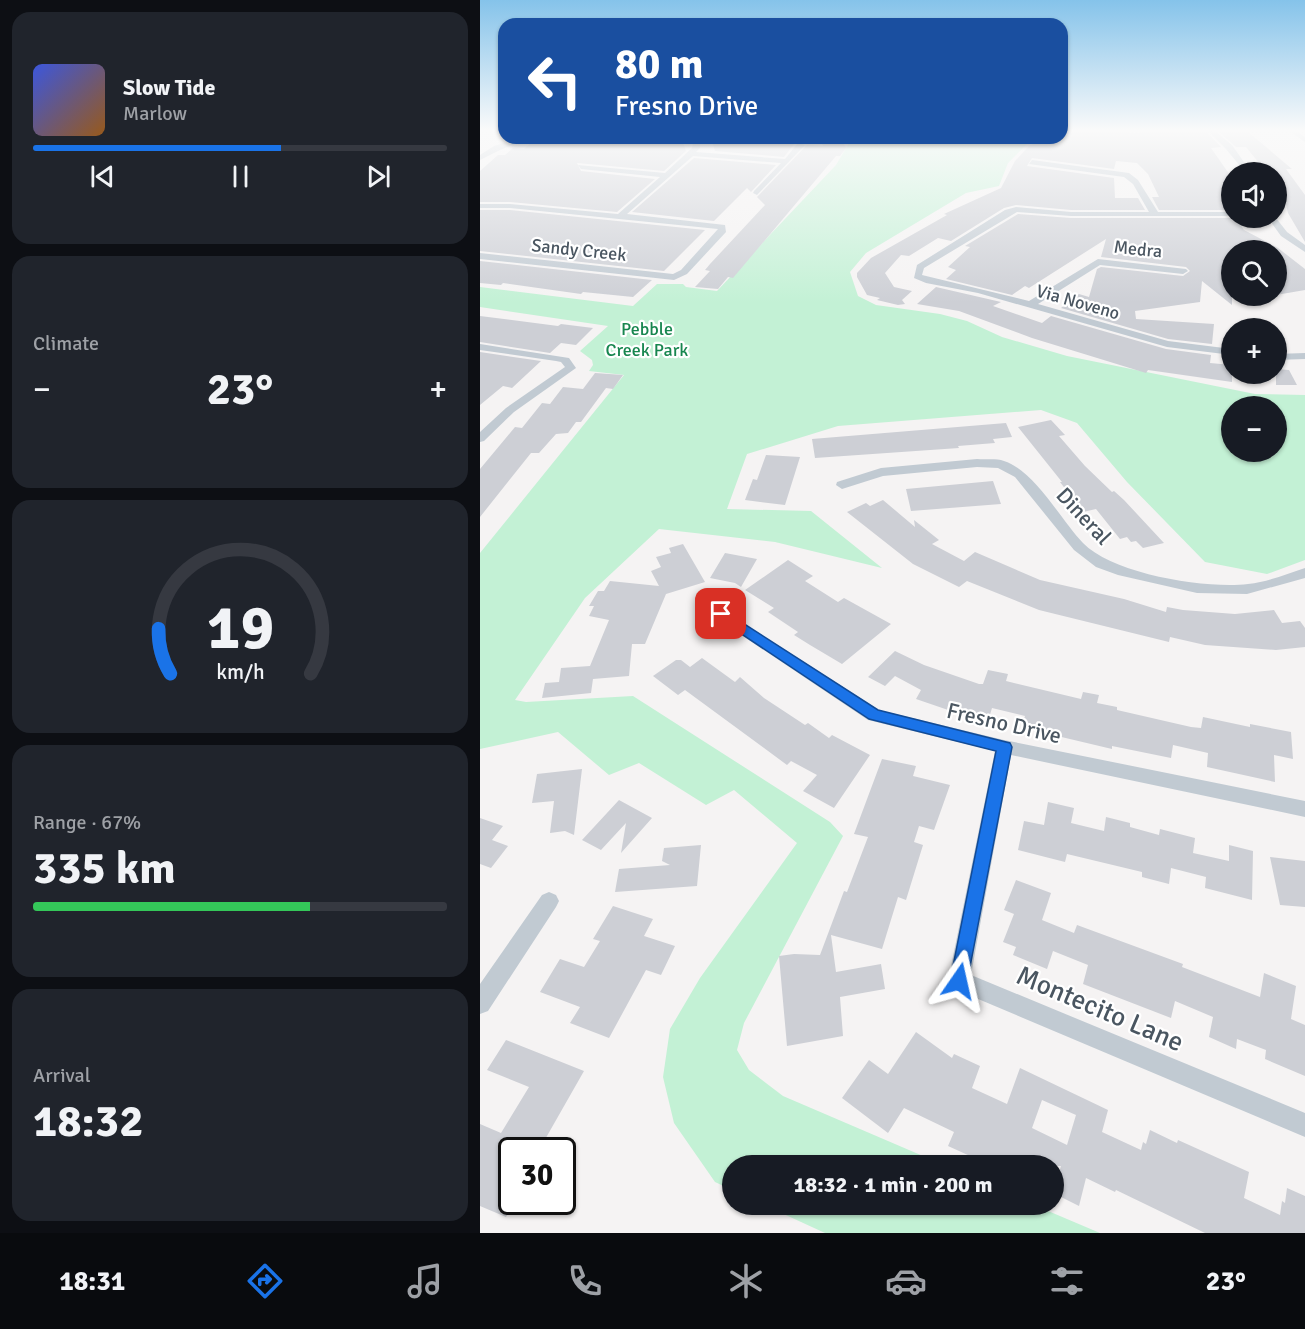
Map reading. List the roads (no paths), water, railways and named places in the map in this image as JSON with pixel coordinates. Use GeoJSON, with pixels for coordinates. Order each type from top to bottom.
{"type":"FeatureCollection","features":[{"type":"Feature","properties":{"kind":"street"},"geometry":{"type":"LineString","coordinates":[[480,206],[510,206],[620,216],[652,189]]}},
{"type":"Feature","properties":{"kind":"street"},"geometry":{"type":"LineString","coordinates":[[757,193],[761,189]]}},
{"type":"Feature","properties":{"kind":"street"},"geometry":{"type":"LineString","coordinates":[[1138,189],[1155,214],[1221,214]]}},
{"type":"Feature","properties":{"kind":"street","name":"Via Noveno"},"geometry":{"type":"LineString","coordinates":[[1155,214],[1071,214],[1017,209],[1008,212],[920,267],[917,276],[926,280],[979,290],[1167,344],[1221,351]]}},
{"type":"Feature","properties":{"kind":"street","name":"Sandy Creek"},"geometry":{"type":"LineString","coordinates":[[480,256],[674,276],[684,272],[721,234],[722,226],[620,216]]}},
{"type":"Feature","properties":{"kind":"street"},"geometry":{"type":"LineString","coordinates":[[1280,228],[1305,249]]}},
{"type":"Feature","properties":{"kind":"street","name":"Medra"},"geometry":{"type":"LineString","coordinates":[[1030,305],[1098,262],[1183,271]]}},
{"type":"Feature","properties":{"kind":"street"},"geometry":{"type":"LineString","coordinates":[[480,347],[556,358],[565,360],[570,365],[568,371],[510,410],[480,438]]}},
{"type":"Feature","properties":{"kind":"street"},"geometry":{"type":"LineString","coordinates":[[1287,357],[1305,356]]}},
{"type":"Feature","properties":{"kind":"street","name":"Dineral"},"geometry":{"type":"LineString","coordinates":[[842,484],[881,472],[977,463],[1001,464],[1019,474],[1079,547],[1101,564],[1124,573],[1197,588],[1246,589],[1305,573]]}},
{"type":"Feature","properties":{"kind":"street","name":"Fresno Drive"},"geometry":{"type":"LineString","coordinates":[[721,614],[874,715],[1004,747],[1305,809]]}},
{"type":"Feature","properties":{"kind":"street","name":"Montecito Lane"},"geometry":{"type":"LineString","coordinates":[[1004,747],[959,981],[1305,1125]]}},
{"type":"Feature","properties":{"kind":"street"},"geometry":{"type":"LineString","coordinates":[[480,1003],[549,901]]}},
{"type":"Feature","properties":{"kind":"park label","name":"Pebble Creek Park"},"geometry":{"type":"Point","coordinates":[647,339]}}]}
